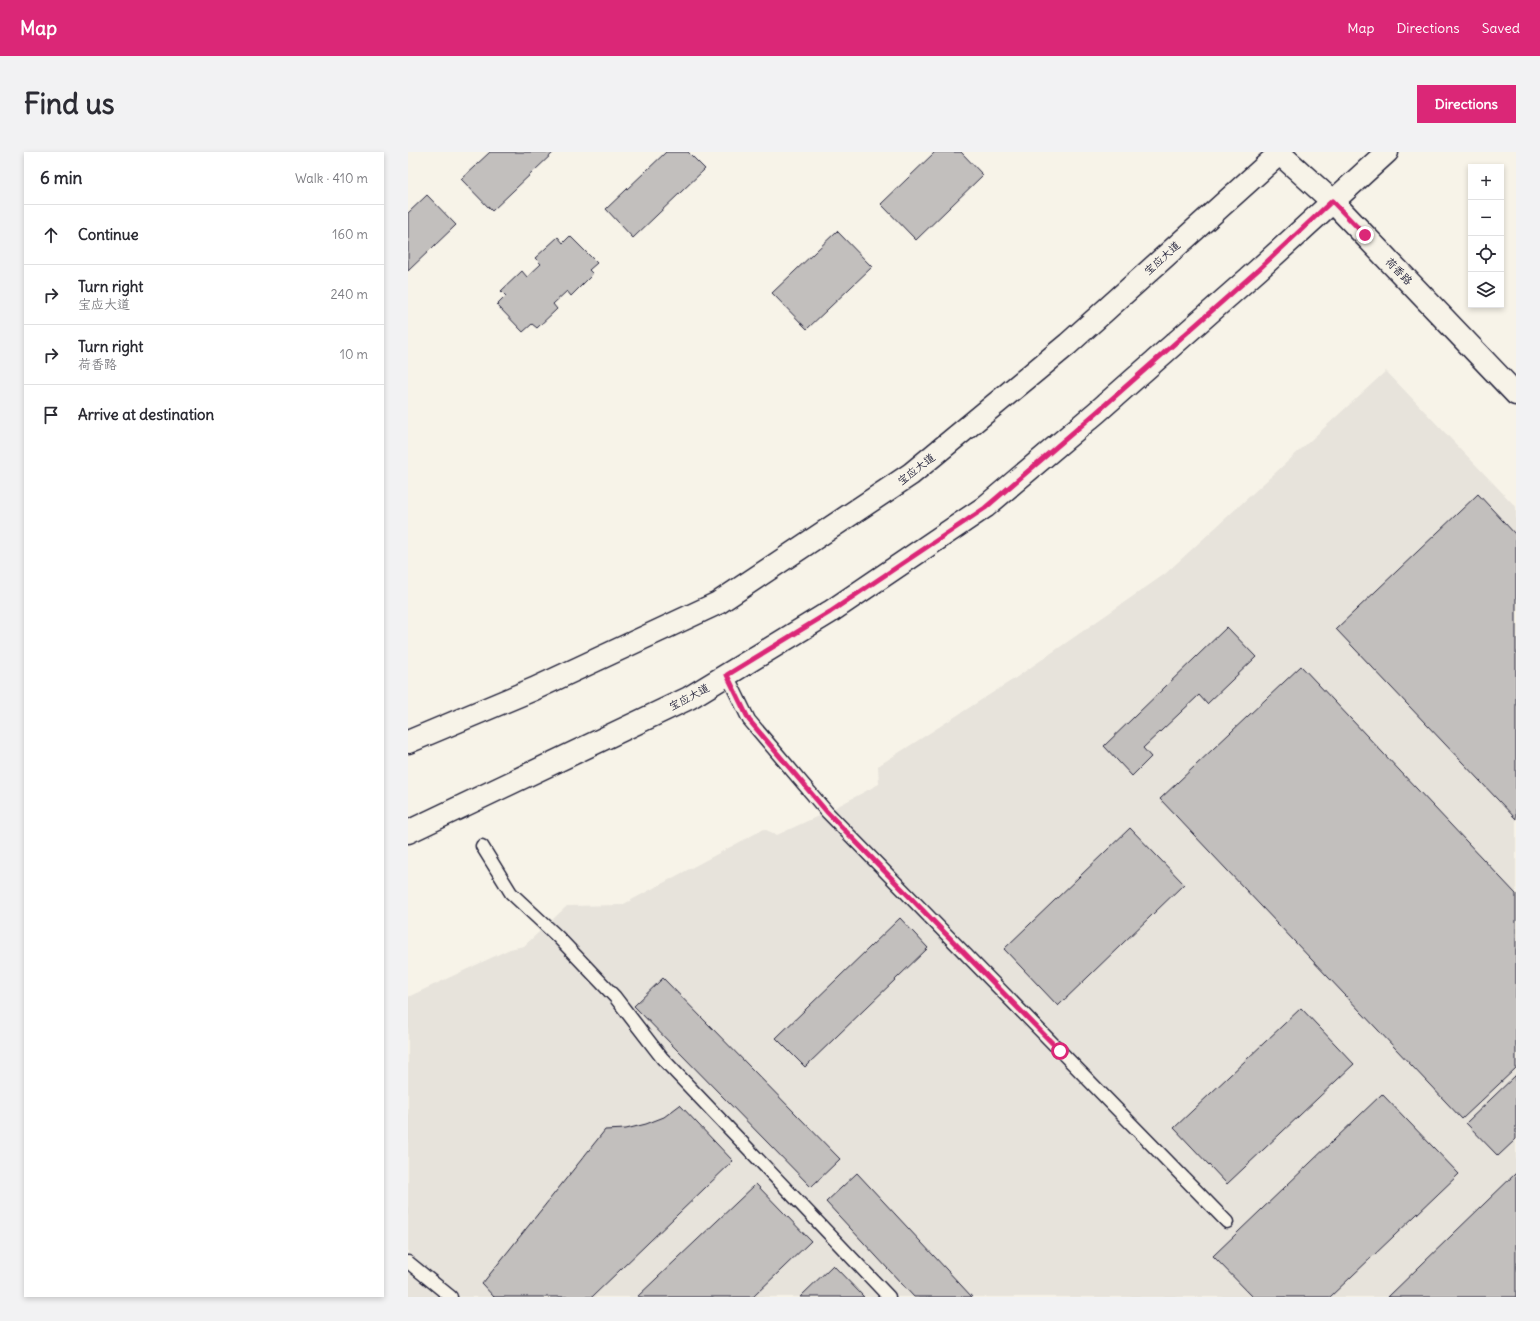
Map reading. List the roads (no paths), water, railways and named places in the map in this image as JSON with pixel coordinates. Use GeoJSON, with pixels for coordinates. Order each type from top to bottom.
{"type":"FeatureCollection","features":[{"type":"Feature","properties":{"kind":"main road","name":"宝应大道"},"geometry":{"type":"LineString","coordinates":[[408,742],[534,689],[718,603],[911,474],[1068,344],[1279,152]]}},
{"type":"Feature","properties":{"kind":"main road","name":"荷香路"},"geometry":{"type":"LineString","coordinates":[[1279,152],[1332,201],[1516,394]]}},
{"type":"Feature","properties":{"kind":"main road","name":"宝应大道"},"geometry":{"type":"LineString","coordinates":[[408,832],[689,698],[830,612],[985,508],[1246,281],[1387,152]]}},
{"type":"Feature","properties":{"kind":"lane"},"geometry":{"type":"LineString","coordinates":[[727,675],[749,720],[827,812],[1227,1222]]}},
{"type":"Feature","properties":{"kind":"lane"},"geometry":{"type":"LineString","coordinates":[[482,846],[510,892],[558,937],[615,997],[662,1058],[889,1297]]}},
{"type":"Feature","properties":{"kind":"lane"},"geometry":{"type":"LineString","coordinates":[[408,1262],[451,1297]]}}]}
